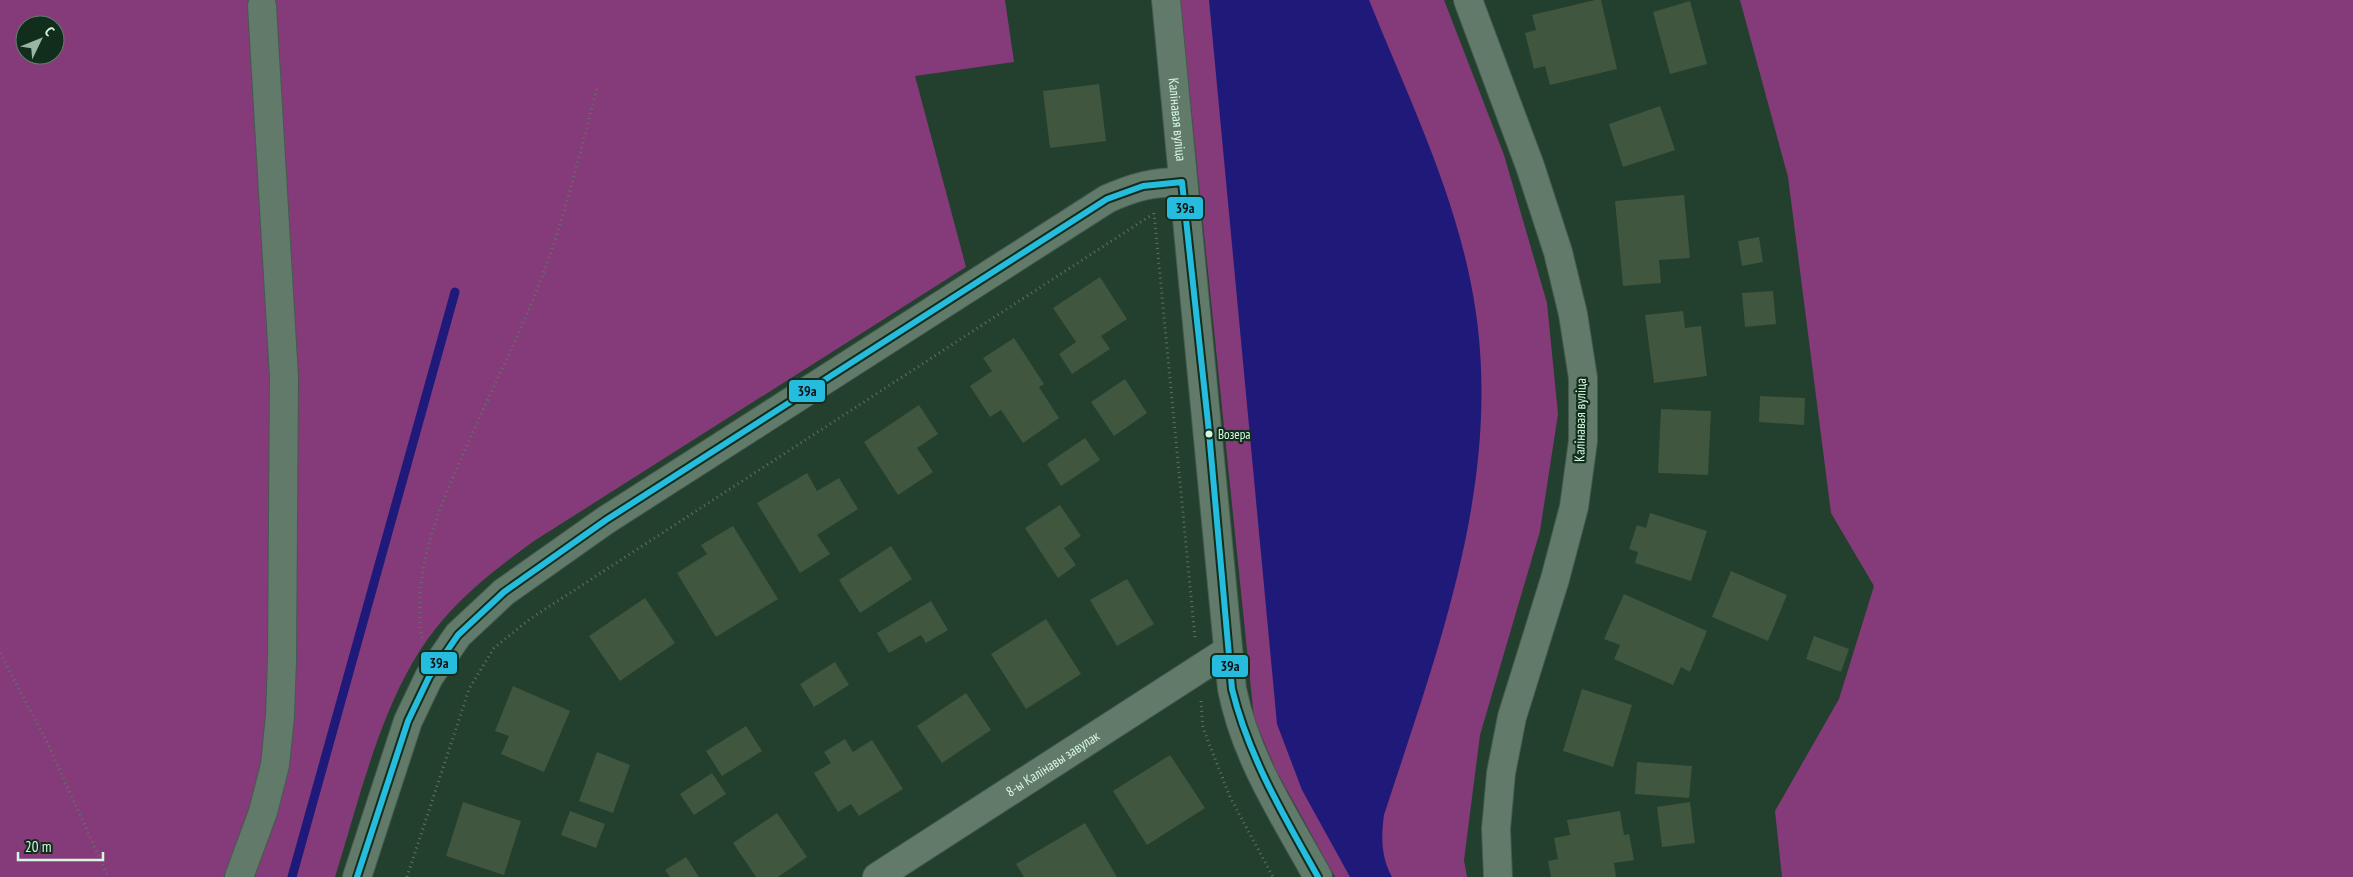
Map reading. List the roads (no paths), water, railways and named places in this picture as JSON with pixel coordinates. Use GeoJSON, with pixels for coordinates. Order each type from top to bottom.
{"type":"FeatureCollection","features":[{"type":"Feature","properties":{"kind":"street","name":"Калінавая вуліца"},"geometry":{"type":"LineString","coordinates":[[1166,0],[1182,182],[1209,432],[1227,651],[1239,722],[1257,767],[1318,877]]}},
{"type":"Feature","properties":{"kind":"street","name":"Калінавая вуліца"},"geometry":{"type":"LineString","coordinates":[[1468,0],[1530,166],[1558,252],[1573,314],[1583,378],[1583,441],[1574,507],[1555,579],[1512,716],[1501,773],[1496,829],[1498,877]]}},
{"type":"Feature","properties":{"kind":"street"},"geometry":{"type":"LineString","coordinates":[[239,877],[263,812],[275,765],[280,716],[282,660],[284,377],[262,6]]}},
{"type":"Feature","properties":{"kind":"street"},"geometry":{"type":"LineString","coordinates":[[357,877],[408,721],[429,677],[458,634],[504,592],[606,520],[1107,199],[1135,186],[1161,182],[1182,182]]}},
{"type":"Feature","properties":{"kind":"street","name":"8-ы Калінавы завулак"},"geometry":{"type":"LineString","coordinates":[[877,877],[1227,651]]}},
{"type":"Feature","properties":{"kind":"waterway"},"geometry":{"type":"LineString","coordinates":[[292,877],[455,292]]}},
{"type":"Feature","properties":{"kind":"place","name":"Возера"},"geometry":{"type":"Point","coordinates":[1209,434]}}]}
